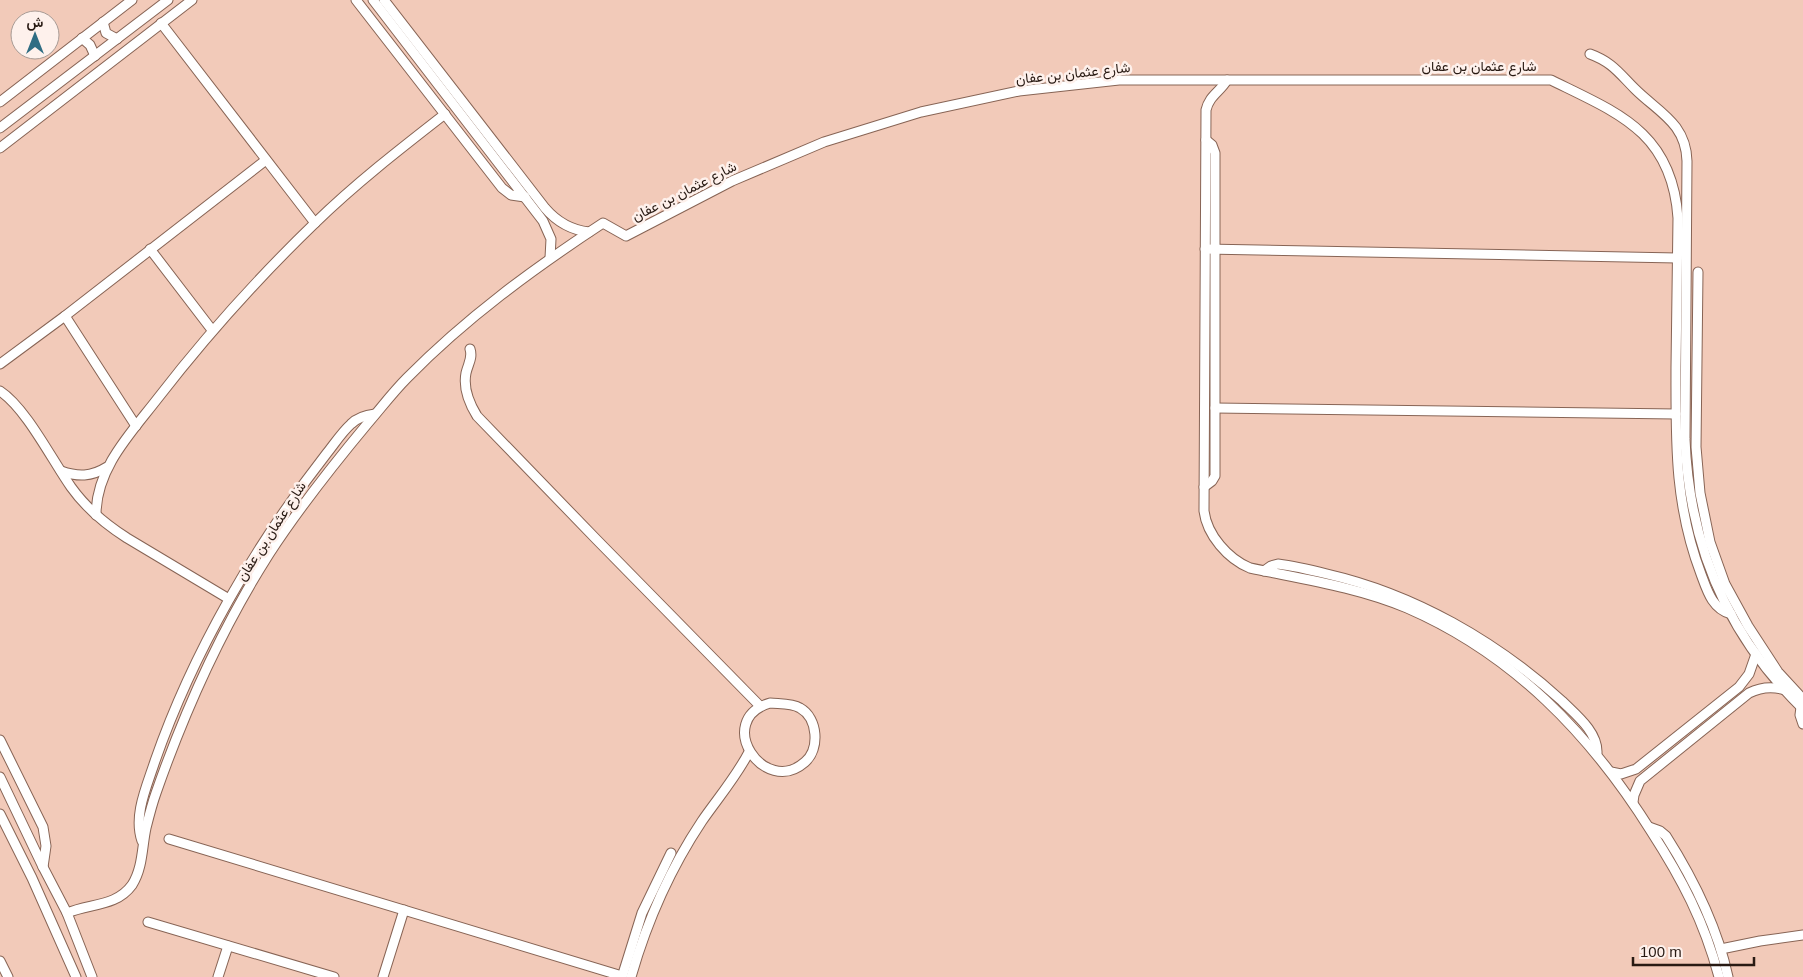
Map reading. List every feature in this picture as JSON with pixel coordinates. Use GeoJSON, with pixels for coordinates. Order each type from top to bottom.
{"type":"FeatureCollection","features":[{"type":"Feature","properties":{"kind":"street"},"geometry":{"type":"LineString","coordinates":[[0,102],[132,0]]}},
{"type":"Feature","properties":{"kind":"street"},"geometry":{"type":"LineString","coordinates":[[0,128],[168,0]]}},
{"type":"Feature","properties":{"kind":"street"},"geometry":{"type":"LineString","coordinates":[[0,148],[192,0]]}},
{"type":"Feature","properties":{"kind":"street"},"geometry":{"type":"LineString","coordinates":[[356,0],[502,188],[511,195],[525,197]]}},
{"type":"Feature","properties":{"kind":"street"},"geometry":{"type":"LineString","coordinates":[[373,0],[543,221],[549,232],[550,258]]}},
{"type":"Feature","properties":{"kind":"street"},"geometry":{"type":"LineString","coordinates":[[384,0],[545,208],[561,223],[575,230],[589,232]]}},
{"type":"Feature","properties":{"kind":"street"},"geometry":{"type":"LineString","coordinates":[[103,22],[106,33],[117,39]]}},
{"type":"Feature","properties":{"kind":"street"},"geometry":{"type":"LineString","coordinates":[[161,23],[315,223]]}},
{"type":"Feature","properties":{"kind":"street"},"geometry":{"type":"LineString","coordinates":[[82,38],[90,45],[95,56]]}},
{"type":"Feature","properties":{"kind":"street"},"geometry":{"type":"LineString","coordinates":[[1590,54],[1606,61],[1618,70],[1634,88],[1671,120],[1679,132],[1687,153],[1677,258],[1676,414],[1678,479],[1690,540],[1698,566],[1713,602],[1719,609],[1731,614]]}},
{"type":"Feature","properties":{"kind":"street","name":"شارع عثمان بن عفان"},"geometry":{"type":"LineString","coordinates":[[67,913],[113,901],[124,894],[132,885],[138,874],[150,810],[170,752],[187,712],[225,632],[268,555],[319,483],[405,379],[439,347],[503,293],[550,258],[603,223],[626,236],[732,181],[778,160],[832,139],[921,112],[970,100],[1069,85],[1119,80],[1551,80],[1621,116],[1642,133],[1659,154],[1668,172],[1682,218]]}},
{"type":"Feature","properties":{"kind":"street"},"geometry":{"type":"LineString","coordinates":[[1226,80],[1207,105],[1204,488],[1205,518],[1212,534],[1237,561],[1250,568],[1368,595],[1405,608],[1439,624],[1497,660],[1536,690],[1570,722],[1597,754],[1649,827],[1680,877],[1697,911],[1705,929],[1719,977]]}},
{"type":"Feature","properties":{"kind":"street"},"geometry":{"type":"LineString","coordinates":[[96,515],[98,490],[109,466],[136,426],[212,330],[315,223],[364,179],[445,114]]}},
{"type":"Feature","properties":{"kind":"street"},"geometry":{"type":"LineString","coordinates":[[1204,488],[1215,476],[1215,153],[1212,146],[1206,140]]}},
{"type":"Feature","properties":{"kind":"street"},"geometry":{"type":"LineString","coordinates":[[0,364],[266,160]]}},
{"type":"Feature","properties":{"kind":"street"},"geometry":{"type":"LineString","coordinates":[[1682,218],[1685,438],[1692,509],[1701,547],[1714,580],[1731,614],[1756,654],[1769,673],[1802,705]]}},
{"type":"Feature","properties":{"kind":"street"},"geometry":{"type":"LineString","coordinates":[[1205,248],[1677,258]]}},
{"type":"Feature","properties":{"kind":"street"},"geometry":{"type":"LineString","coordinates":[[150,250],[212,330]]}},
{"type":"Feature","properties":{"kind":"street"},"geometry":{"type":"LineString","coordinates":[[1698,272],[1696,447],[1698,477],[1710,542],[1725,584],[1762,650],[1802,705],[1800,715],[1803,724]]}},
{"type":"Feature","properties":{"kind":"street"},"geometry":{"type":"LineString","coordinates":[[65,316],[136,426]]}},
{"type":"Feature","properties":{"kind":"street"},"geometry":{"type":"LineString","coordinates":[[470,349],[472,358],[465,382],[468,398],[477,416],[760,706]]}},
{"type":"Feature","properties":{"kind":"street"},"geometry":{"type":"LineString","coordinates":[[0,391],[12,400],[78,496],[96,515],[111,528],[229,599]]}},
{"type":"Feature","properties":{"kind":"street"},"geometry":{"type":"LineString","coordinates":[[1215,408],[1676,414]]}},
{"type":"Feature","properties":{"kind":"street"},"geometry":{"type":"LineString","coordinates":[[143,844],[138,827],[140,808],[162,741],[180,698],[229,599],[286,509],[346,429],[359,418],[375,414]]}},
{"type":"Feature","properties":{"kind":"street"},"geometry":{"type":"LineString","coordinates":[[61,471],[73,476],[86,476],[109,466]]}},
{"type":"Feature","properties":{"kind":"street"},"geometry":{"type":"LineString","coordinates":[[1688,478],[1698,477]]}},
{"type":"Feature","properties":{"kind":"street"},"geometry":{"type":"LineString","coordinates":[[1611,772],[1621,774],[1636,769],[1739,687],[1750,674],[1756,654]]}},
{"type":"Feature","properties":{"kind":"street"},"geometry":{"type":"LineString","coordinates":[[1633,802],[1636,788],[1640,781],[1749,694],[1758,689],[1785,690]]}},
{"type":"Feature","properties":{"kind":"street"},"geometry":{"type":"LineString","coordinates":[[770,702],[794,705],[802,708],[808,714],[814,729],[815,742],[812,754],[805,762],[783,771],[771,769],[762,765],[750,752],[746,743],[745,731],[747,721],[751,713],[760,706],[770,702]]}},
{"type":"Feature","properties":{"kind":"street"},"geometry":{"type":"LineString","coordinates":[[0,740],[43,827],[46,846],[42,867]]}},
{"type":"Feature","properties":{"kind":"street"},"geometry":{"type":"LineString","coordinates":[[625,977],[670,875],[698,826],[738,772],[750,752]]}},
{"type":"Feature","properties":{"kind":"street"},"geometry":{"type":"LineString","coordinates":[[0,777],[42,867],[67,913],[92,977]]}},
{"type":"Feature","properties":{"kind":"street"},"geometry":{"type":"LineString","coordinates":[[0,814],[32,878],[76,977]]}},
{"type":"Feature","properties":{"kind":"street"},"geometry":{"type":"LineString","coordinates":[[1649,827],[1663,834],[1676,852],[1702,898],[1721,949],[1728,977]]}},
{"type":"Feature","properties":{"kind":"street"},"geometry":{"type":"LineString","coordinates":[[169,839],[625,977]]}},
{"type":"Feature","properties":{"kind":"street"},"geometry":{"type":"LineString","coordinates":[[625,977],[642,913],[671,853]]}},
{"type":"Feature","properties":{"kind":"street"},"geometry":{"type":"LineString","coordinates":[[383,977],[404,910]]}},
{"type":"Feature","properties":{"kind":"street"},"geometry":{"type":"LineString","coordinates":[[148,922],[334,977]]}},
{"type":"Feature","properties":{"kind":"street"},"geometry":{"type":"LineString","coordinates":[[1721,949],[1803,935]]}},
{"type":"Feature","properties":{"kind":"street"},"geometry":{"type":"LineString","coordinates":[[218,977],[228,946]]}},
{"type":"Feature","properties":{"kind":"street"},"geometry":{"type":"LineString","coordinates":[[0,961],[8,977]]}}]}
